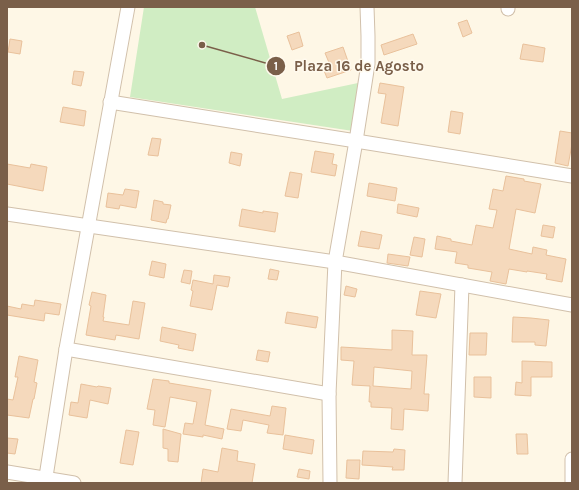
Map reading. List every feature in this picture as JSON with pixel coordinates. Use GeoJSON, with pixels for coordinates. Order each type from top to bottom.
{"type":"FeatureCollection","features":[{"type":"Feature","properties":{"kind":"street"},"geometry":{"type":"LineString","coordinates":[[46,481],[66,349],[128,7]]}},
{"type":"Feature","properties":{"kind":"street"},"geometry":{"type":"LineString","coordinates":[[330,483],[329,394],[335,262],[368,64],[367,7]]}},
{"type":"Feature","properties":{"kind":"street"},"geometry":{"type":"LineString","coordinates":[[110,102],[572,176]]}},
{"type":"Feature","properties":{"kind":"street"},"geometry":{"type":"LineString","coordinates":[[7,214],[335,262],[572,305]]}},
{"type":"Feature","properties":{"kind":"street"},"geometry":{"type":"LineString","coordinates":[[455,483],[462,285]]}},
{"type":"Feature","properties":{"kind":"street"},"geometry":{"type":"LineString","coordinates":[[66,349],[329,394]]}},
{"type":"Feature","properties":{"kind":"street"},"geometry":{"type":"LineString","coordinates":[[572,459],[572,483]]}},
{"type":"Feature","properties":{"kind":"street"},"geometry":{"type":"LineString","coordinates":[[7,472],[46,481],[74,483]]}},
{"type":"Feature","properties":{"kind":"green space"},"geometry":{"type":"Polygon","coordinates":[[[144,7],[255,7],[282,99],[358,83],[353,131],[130,97],[144,7]]]}},
{"type":"Feature","properties":{"kind":"building"},"geometry":{"type":"Polygon","coordinates":[[[467,20],[472,33],[463,37],[458,23],[467,20]]]}},
{"type":"Feature","properties":{"kind":"building"},"geometry":{"type":"Polygon","coordinates":[[[299,32],[303,46],[292,50],[287,36],[299,32]]]}},
{"type":"Feature","properties":{"kind":"building"},"geometry":{"type":"Polygon","coordinates":[[[413,34],[417,44],[384,55],[381,45],[413,34]]]}},
{"type":"Feature","properties":{"kind":"building"},"geometry":{"type":"Polygon","coordinates":[[[10,39],[22,41],[20,54],[8,52],[10,39]]]}},
{"type":"Feature","properties":{"kind":"building"},"geometry":{"type":"Polygon","coordinates":[[[523,44],[545,48],[543,62],[520,59],[523,44]]]}},
{"type":"Feature","properties":{"kind":"building"},"geometry":{"type":"Polygon","coordinates":[[[343,47],[351,70],[327,78],[323,68],[330,65],[325,53],[343,47]]]}},
{"type":"Feature","properties":{"kind":"building"},"geometry":{"type":"Polygon","coordinates":[[[74,71],[84,72],[81,86],[72,84],[74,71]]]}},
{"type":"Feature","properties":{"kind":"building"},"geometry":{"type":"Polygon","coordinates":[[[380,83],[404,87],[398,126],[381,123],[386,94],[378,93],[380,83]]]}},
{"type":"Feature","properties":{"kind":"building"},"geometry":{"type":"Polygon","coordinates":[[[63,107],[86,111],[84,126],[60,122],[63,107]]]}},
{"type":"Feature","properties":{"kind":"building"},"geometry":{"type":"Polygon","coordinates":[[[451,111],[463,113],[460,134],[448,132],[451,111]]]}},
{"type":"Feature","properties":{"kind":"building"},"geometry":{"type":"Polygon","coordinates":[[[560,131],[572,133],[572,144],[568,166],[555,163],[560,131]]]}},
{"type":"Feature","properties":{"kind":"building"},"geometry":{"type":"Polygon","coordinates":[[[152,138],[161,139],[158,156],[148,155],[152,138]]]}},
{"type":"Feature","properties":{"kind":"building"},"geometry":{"type":"Polygon","coordinates":[[[315,151],[334,154],[332,164],[337,165],[335,176],[311,172],[315,151]]]}},
{"type":"Feature","properties":{"kind":"building"},"geometry":{"type":"Polygon","coordinates":[[[231,152],[242,154],[240,166],[229,163],[231,152]]]}},
{"type":"Feature","properties":{"kind":"building"},"geometry":{"type":"Polygon","coordinates":[[[7,164],[30,168],[31,164],[47,167],[43,191],[7,184],[7,164]]]}},
{"type":"Feature","properties":{"kind":"building"},"geometry":{"type":"Polygon","coordinates":[[[290,172],[302,174],[298,198],[285,196],[290,172]]]}},
{"type":"Feature","properties":{"kind":"building"},"geometry":{"type":"Polygon","coordinates":[[[506,176],[541,184],[535,213],[516,209],[509,249],[532,254],[533,247],[547,250],[546,255],[566,259],[562,282],[546,279],[547,274],[509,269],[506,284],[490,281],[492,272],[468,268],[468,265],[455,263],[457,252],[435,249],[437,236],[451,239],[451,241],[472,245],[476,225],[493,228],[497,210],[489,209],[493,189],[503,191],[506,176]]]}},
{"type":"Feature","properties":{"kind":"building"},"geometry":{"type":"Polygon","coordinates":[[[369,183],[397,188],[395,201],[367,196],[369,183]]]}},
{"type":"Feature","properties":{"kind":"building"},"geometry":{"type":"Polygon","coordinates":[[[125,189],[139,191],[136,208],[120,205],[119,209],[106,207],[108,193],[123,195],[125,189]]]}},
{"type":"Feature","properties":{"kind":"building"},"geometry":{"type":"Polygon","coordinates":[[[154,200],[163,202],[163,204],[171,205],[166,223],[151,220],[154,200]]]}},
{"type":"Feature","properties":{"kind":"building"},"geometry":{"type":"Polygon","coordinates":[[[398,204],[419,208],[417,217],[397,213],[398,204]]]}},
{"type":"Feature","properties":{"kind":"building"},"geometry":{"type":"Polygon","coordinates":[[[242,209],[263,213],[263,211],[278,213],[275,232],[239,226],[242,209]]]}},
{"type":"Feature","properties":{"kind":"building"},"geometry":{"type":"Polygon","coordinates":[[[543,225],[555,227],[553,238],[541,236],[543,225]]]}},
{"type":"Feature","properties":{"kind":"building"},"geometry":{"type":"Polygon","coordinates":[[[361,231],[382,235],[379,249],[358,246],[361,231]]]}},
{"type":"Feature","properties":{"kind":"building"},"geometry":{"type":"Polygon","coordinates":[[[414,237],[425,239],[422,257],[410,255],[414,237]]]}},
{"type":"Feature","properties":{"kind":"building"},"geometry":{"type":"Polygon","coordinates":[[[388,254],[410,257],[408,266],[387,263],[388,254]]]}},
{"type":"Feature","properties":{"kind":"building"},"geometry":{"type":"Polygon","coordinates":[[[152,261],[166,264],[164,278],[149,275],[152,261]]]}},
{"type":"Feature","properties":{"kind":"building"},"geometry":{"type":"Polygon","coordinates":[[[270,269],[279,271],[277,280],[268,279],[270,269]]]}},
{"type":"Feature","properties":{"kind":"building"},"geometry":{"type":"Polygon","coordinates":[[[184,270],[192,271],[190,284],[181,282],[184,270]]]}},
{"type":"Feature","properties":{"kind":"building"},"geometry":{"type":"Polygon","coordinates":[[[214,275],[230,277],[228,287],[217,285],[212,310],[190,306],[193,291],[191,290],[193,280],[213,284],[214,275]]]}},
{"type":"Feature","properties":{"kind":"building"},"geometry":{"type":"Polygon","coordinates":[[[346,286],[357,289],[355,297],[344,295],[346,286]]]}},
{"type":"Feature","properties":{"kind":"building"},"geometry":{"type":"Polygon","coordinates":[[[420,291],[441,294],[436,318],[416,315],[420,291]]]}},
{"type":"Feature","properties":{"kind":"building"},"geometry":{"type":"Polygon","coordinates":[[[92,292],[106,295],[103,321],[129,325],[133,301],[145,303],[139,339],[116,335],[115,340],[86,335],[92,292]]]}},
{"type":"Feature","properties":{"kind":"building"},"geometry":{"type":"Polygon","coordinates":[[[35,300],[61,304],[59,315],[45,313],[44,321],[7,315],[7,306],[21,309],[22,304],[34,306],[35,300]]]}},
{"type":"Feature","properties":{"kind":"building"},"geometry":{"type":"Polygon","coordinates":[[[287,312],[318,317],[316,328],[285,323],[287,312]]]}},
{"type":"Feature","properties":{"kind":"building"},"geometry":{"type":"Polygon","coordinates":[[[513,317],[549,320],[546,346],[535,345],[535,342],[512,342],[513,317]]]}},
{"type":"Feature","properties":{"kind":"building"},"geometry":{"type":"Polygon","coordinates":[[[162,327],[196,334],[193,351],[178,348],[179,345],[160,341],[162,327]]]}},
{"type":"Feature","properties":{"kind":"building"},"geometry":{"type":"Polygon","coordinates":[[[392,330],[413,331],[412,355],[427,355],[424,394],[429,394],[428,411],[404,409],[403,430],[391,429],[392,408],[371,407],[371,402],[369,402],[370,386],[352,385],[354,361],[341,360],[341,347],[392,350],[392,330]],[[374,367],[373,386],[411,389],[412,371],[374,367]]]}},
{"type":"Feature","properties":{"kind":"building"},"geometry":{"type":"Polygon","coordinates":[[[470,333],[487,333],[486,355],[469,355],[470,333]]]}},
{"type":"Feature","properties":{"kind":"building"},"geometry":{"type":"Polygon","coordinates":[[[258,350],[270,352],[268,362],[256,360],[258,350]]]}},
{"type":"Feature","properties":{"kind":"building"},"geometry":{"type":"Polygon","coordinates":[[[19,356],[38,360],[34,382],[37,383],[29,418],[7,415],[7,399],[13,400],[18,377],[15,377],[19,356]]]}},
{"type":"Feature","properties":{"kind":"building"},"geometry":{"type":"Polygon","coordinates":[[[522,361],[552,362],[552,377],[531,377],[531,396],[515,395],[516,382],[522,383],[522,361]]]}},
{"type":"Feature","properties":{"kind":"building"},"geometry":{"type":"Polygon","coordinates":[[[474,377],[491,377],[491,398],[474,397],[474,377]]]}},
{"type":"Feature","properties":{"kind":"building"},"geometry":{"type":"Polygon","coordinates":[[[153,379],[211,390],[205,425],[224,429],[222,439],[203,435],[203,437],[183,434],[185,423],[193,424],[197,402],[170,397],[165,427],[153,425],[155,410],[147,409],[153,379]]]}},
{"type":"Feature","properties":{"kind":"building"},"geometry":{"type":"Polygon","coordinates":[[[81,384],[111,388],[108,404],[90,400],[87,418],[69,415],[71,402],[78,403],[81,384]]]}},
{"type":"Feature","properties":{"kind":"building"},"geometry":{"type":"Polygon","coordinates":[[[272,406],[286,408],[283,435],[267,433],[269,425],[243,420],[241,431],[227,429],[231,409],[270,416],[272,406]]]}},
{"type":"Feature","properties":{"kind":"building"},"geometry":{"type":"Polygon","coordinates":[[[163,429],[181,434],[178,462],[168,461],[168,449],[163,448],[163,429]]]}},
{"type":"Feature","properties":{"kind":"building"},"geometry":{"type":"Polygon","coordinates":[[[126,430],[139,432],[133,465],[120,463],[126,430]]]}},
{"type":"Feature","properties":{"kind":"building"},"geometry":{"type":"Polygon","coordinates":[[[516,434],[527,434],[528,454],[517,454],[516,434]]]}},
{"type":"Feature","properties":{"kind":"building"},"geometry":{"type":"Polygon","coordinates":[[[285,435],[314,440],[312,454],[283,449],[285,435]]]}},
{"type":"Feature","properties":{"kind":"building"},"geometry":{"type":"Polygon","coordinates":[[[7,438],[18,439],[15,454],[7,453],[7,438]]]}},
{"type":"Feature","properties":{"kind":"building"},"geometry":{"type":"Polygon","coordinates":[[[222,448],[238,451],[237,461],[255,464],[252,483],[201,483],[203,469],[218,472],[222,448]]]}},
{"type":"Feature","properties":{"kind":"building"},"geometry":{"type":"Polygon","coordinates":[[[394,449],[405,450],[404,470],[392,470],[393,467],[362,465],[363,451],[393,452],[394,449]]]}},
{"type":"Feature","properties":{"kind":"building"},"geometry":{"type":"Polygon","coordinates":[[[347,460],[360,460],[359,479],[346,478],[347,460]]]}},
{"type":"Feature","properties":{"kind":"building"},"geometry":{"type":"Polygon","coordinates":[[[299,469],[310,471],[309,479],[297,477],[299,469]]]}},
{"type":"Feature","properties":{"kind":"place","name":"Plaza 16 de Agosto"},"geometry":{"type":"Point","coordinates":[202,45]}}]}
